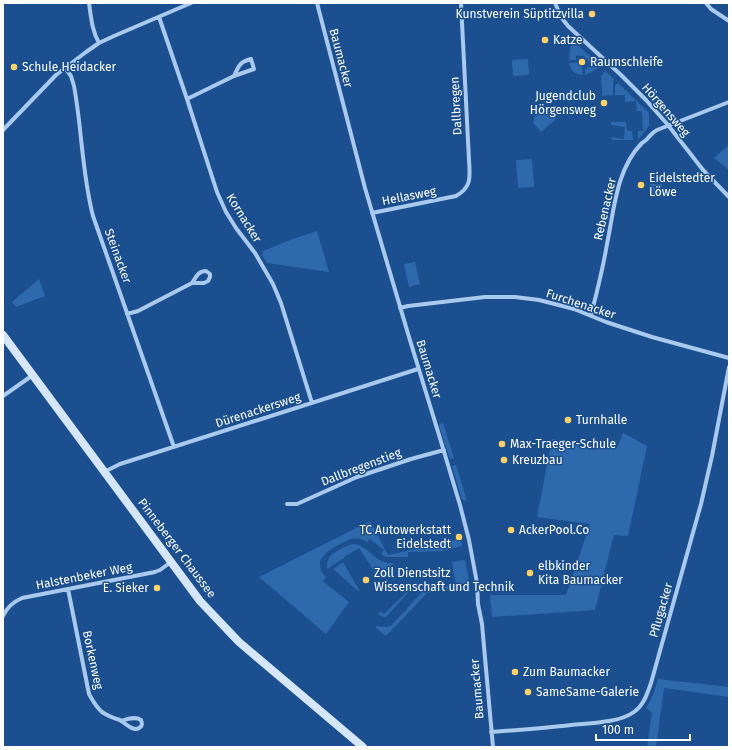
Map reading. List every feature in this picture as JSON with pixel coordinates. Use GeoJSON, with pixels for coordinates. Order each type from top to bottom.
{"type":"FeatureCollection","features":[{"type":"Feature","properties":{"kind":"main road","name":"Pinneberger Chaussee"},"geometry":{"type":"LineString","coordinates":[[3,335],[200,600],[236,638],[363,747]]}},
{"type":"Feature","properties":{"kind":"street"},"geometry":{"type":"LineString","coordinates":[[89,3],[93,29],[99,43]]}},
{"type":"Feature","properties":{"kind":"street"},"geometry":{"type":"LineString","coordinates":[[3,130],[56,75],[99,43],[191,3]]}},
{"type":"Feature","properties":{"kind":"street","name":"Baumacker"},"geometry":{"type":"LineString","coordinates":[[317,3],[372,213],[466,527],[477,583],[478,604],[483,634],[492,747]]}},
{"type":"Feature","properties":{"kind":"street","name":"Dallbregen"},"geometry":{"type":"LineString","coordinates":[[450,198],[456,196],[464,190],[470,177],[461,3]]}},
{"type":"Feature","properties":{"kind":"street","name":"Hörgensweg"},"geometry":{"type":"LineString","coordinates":[[555,3],[561,17],[568,26],[646,100],[704,170],[729,197]]}},
{"type":"Feature","properties":{"kind":"street"},"geometry":{"type":"LineString","coordinates":[[706,3],[711,9],[729,21]]}},
{"type":"Feature","properties":{"kind":"street","name":"Kornacker"},"geometry":{"type":"LineString","coordinates":[[159,17],[187,99],[212,180],[222,204],[236,228],[255,253],[273,284],[281,303],[312,403]]}},
{"type":"Feature","properties":{"kind":"street"},"geometry":{"type":"LineString","coordinates":[[187,99],[234,76],[254,69],[251,59],[243,61],[234,76]]}},
{"type":"Feature","properties":{"kind":"street","name":"Steinacker"},"geometry":{"type":"LineString","coordinates":[[65,68],[71,76],[74,86],[88,199],[174,447]]}},
{"type":"Feature","properties":{"kind":"street","name":"Rebenacker"},"geometry":{"type":"LineString","coordinates":[[591,315],[604,263],[618,189],[630,159],[641,144],[657,130],[729,102]]}},
{"type":"Feature","properties":{"kind":"street","name":"Hellasweg"},"geometry":{"type":"LineString","coordinates":[[372,213],[450,198]]}},
{"type":"Feature","properties":{"kind":"street"},"geometry":{"type":"LineString","coordinates":[[127,314],[138,311],[192,283],[208,282],[210,274],[206,271],[201,271],[192,283]]}},
{"type":"Feature","properties":{"kind":"street","name":"Furchenacker"},"geometry":{"type":"LineString","coordinates":[[400,308],[473,298],[515,297],[564,306],[634,332],[729,358]]}},
{"type":"Feature","properties":{"kind":"street","name":"Pflugacker"},"geometry":{"type":"LineString","coordinates":[[491,732],[620,719],[634,712],[640,707],[651,683],[699,512],[712,456],[729,367]]}},
{"type":"Feature","properties":{"kind":"street","name":"Dürenackersweg"},"geometry":{"type":"LineString","coordinates":[[104,472],[120,464],[418,369]]}},
{"type":"Feature","properties":{"kind":"street"},"geometry":{"type":"LineString","coordinates":[[3,396],[33,375]]}},
{"type":"Feature","properties":{"kind":"street","name":"Dallbregenstieg"},"geometry":{"type":"LineString","coordinates":[[286,504],[298,504],[357,477],[444,450]]}},
{"type":"Feature","properties":{"kind":"street","name":"Halstenbeker Weg"},"geometry":{"type":"LineString","coordinates":[[5,607],[22,598],[155,572],[171,562]]}},
{"type":"Feature","properties":{"kind":"street","name":"Borkenweg"},"geometry":{"type":"LineString","coordinates":[[68,589],[89,694],[93,702],[103,713],[121,721],[127,726],[138,729],[142,725],[139,718],[121,721]]}},
{"type":"Feature","properties":{"kind":"street"},"geometry":{"type":"LineString","coordinates":[[3,616],[5,607]]}},
{"type":"Feature","properties":{"kind":"shaded area"},"geometry":{"type":"Polygon","coordinates":[[[574,42],[601,66],[585,75],[585,69],[590,66],[587,59],[583,56],[576,56],[576,60],[569,60],[570,48],[574,42]]]}},
{"type":"Feature","properties":{"kind":"shaded area"},"geometry":{"type":"Polygon","coordinates":[[[528,59],[529,75],[513,76],[512,60],[528,59]]]}},
{"type":"Feature","properties":{"kind":"shaded area"},"geometry":{"type":"Polygon","coordinates":[[[577,62],[582,67],[583,75],[573,72],[570,68],[569,63],[577,62]]]}},
{"type":"Feature","properties":{"kind":"shaded area"},"geometry":{"type":"Polygon","coordinates":[[[605,71],[614,79],[613,95],[602,96],[601,76],[605,71]]]}},
{"type":"Feature","properties":{"kind":"shaded area"},"geometry":{"type":"Polygon","coordinates":[[[618,83],[649,113],[649,126],[639,139],[638,131],[643,131],[642,111],[637,111],[636,101],[625,102],[625,95],[615,95],[615,86],[618,83]]]}},
{"type":"Feature","properties":{"kind":"shaded area"},"geometry":{"type":"Polygon","coordinates":[[[543,105],[556,119],[541,132],[533,123],[536,112],[543,105]]]}},
{"type":"Feature","properties":{"kind":"shaded area"},"geometry":{"type":"Polygon","coordinates":[[[611,122],[626,122],[627,131],[632,131],[633,140],[612,140],[611,137],[624,139],[625,127],[611,125],[611,122]]]}},
{"type":"Feature","properties":{"kind":"shaded area"},"geometry":{"type":"Polygon","coordinates":[[[729,145],[729,170],[714,158],[729,145]]]}},
{"type":"Feature","properties":{"kind":"shaded area"},"geometry":{"type":"Polygon","coordinates":[[[532,159],[534,187],[518,188],[516,160],[532,159]]]}},
{"type":"Feature","properties":{"kind":"shaded area"},"geometry":{"type":"Polygon","coordinates":[[[650,184],[662,184],[662,197],[653,197],[650,192],[650,184]]]}},
{"type":"Feature","properties":{"kind":"shaded area"},"geometry":{"type":"Polygon","coordinates":[[[317,231],[329,272],[267,263],[262,255],[263,251],[317,231]]]}},
{"type":"Feature","properties":{"kind":"shaded area"},"geometry":{"type":"Polygon","coordinates":[[[415,262],[420,284],[409,287],[404,264],[415,262]]]}},
{"type":"Feature","properties":{"kind":"shaded area"},"geometry":{"type":"Polygon","coordinates":[[[39,279],[45,296],[16,307],[12,302],[39,279]]]}},
{"type":"Feature","properties":{"kind":"shaded area"},"geometry":{"type":"Polygon","coordinates":[[[443,423],[454,458],[450,459],[439,425],[443,423]]]}},
{"type":"Feature","properties":{"kind":"shaded area"},"geometry":{"type":"Polygon","coordinates":[[[623,433],[647,446],[628,536],[614,535],[595,610],[492,617],[490,595],[566,595],[590,524],[537,517],[552,439],[617,448],[623,433]]]}},
{"type":"Feature","properties":{"kind":"shaded area"},"geometry":{"type":"Polygon","coordinates":[[[456,465],[467,501],[462,499],[452,466],[456,465]]]}},
{"type":"Feature","properties":{"kind":"shaded area"},"geometry":{"type":"Polygon","coordinates":[[[370,521],[388,555],[461,539],[462,546],[442,551],[408,552],[408,557],[386,557],[381,554],[384,550],[370,539],[367,542],[355,538],[350,539],[332,549],[322,558],[320,564],[321,570],[326,577],[323,581],[349,602],[326,634],[259,577],[370,521]]]}},
{"type":"Feature","properties":{"kind":"shaded area"},"geometry":{"type":"Polygon","coordinates":[[[353,544],[366,549],[380,560],[394,563],[383,574],[376,574],[359,548],[328,569],[327,568],[327,563],[330,556],[353,544]]]}},
{"type":"Feature","properties":{"kind":"shaded area"},"geometry":{"type":"Polygon","coordinates":[[[465,560],[470,586],[427,593],[386,636],[376,628],[377,626],[391,626],[424,590],[456,585],[452,562],[465,560]]]}},
{"type":"Feature","properties":{"kind":"shaded area"},"geometry":{"type":"Polygon","coordinates":[[[343,562],[359,590],[359,592],[333,569],[343,562]]]}},
{"type":"Feature","properties":{"kind":"shaded area"},"geometry":{"type":"Polygon","coordinates":[[[421,578],[386,617],[378,614],[380,611],[384,614],[421,578]]]}},
{"type":"Feature","properties":{"kind":"shaded area"},"geometry":{"type":"Polygon","coordinates":[[[658,679],[729,687],[729,697],[664,688],[656,747],[647,747],[652,713],[646,708],[658,679]]]}},
{"type":"Feature","properties":{"kind":"place","name":"Kunstverein Süptitzvilla"},"geometry":{"type":"Point","coordinates":[592,14]}},
{"type":"Feature","properties":{"kind":"place","name":"Katze"},"geometry":{"type":"Point","coordinates":[545,40]}},
{"type":"Feature","properties":{"kind":"place","name":"Raumschleife"},"geometry":{"type":"Point","coordinates":[582,62]}},
{"type":"Feature","properties":{"kind":"place","name":"Schule Heidacker"},"geometry":{"type":"Point","coordinates":[14,67]}},
{"type":"Feature","properties":{"kind":"place","name":"Jugendclub Hörgensweg"},"geometry":{"type":"Point","coordinates":[604,103]}},
{"type":"Feature","properties":{"kind":"place","name":"Eidelstedter Löwe"},"geometry":{"type":"Point","coordinates":[641,185]}},
{"type":"Feature","properties":{"kind":"place","name":"Turnhalle"},"geometry":{"type":"Point","coordinates":[568,420]}},
{"type":"Feature","properties":{"kind":"place","name":"Max-Traeger-Schule"},"geometry":{"type":"Point","coordinates":[502,444]}},
{"type":"Feature","properties":{"kind":"place","name":"Kreuzbau"},"geometry":{"type":"Point","coordinates":[504,460]}},
{"type":"Feature","properties":{"kind":"place","name":"AckerPool.Co"},"geometry":{"type":"Point","coordinates":[511,530]}},
{"type":"Feature","properties":{"kind":"place","name":"TC Autowerkstatt Eidelstedt"},"geometry":{"type":"Point","coordinates":[459,537]}},
{"type":"Feature","properties":{"kind":"place","name":"elbkinder Kita Baumacker"},"geometry":{"type":"Point","coordinates":[530,573]}},
{"type":"Feature","properties":{"kind":"place","name":"Zoll Dienstsitz Wissenschaft und Technik"},"geometry":{"type":"Point","coordinates":[366,580]}},
{"type":"Feature","properties":{"kind":"place","name":"E. Sieker"},"geometry":{"type":"Point","coordinates":[157,588]}},
{"type":"Feature","properties":{"kind":"place","name":"Zum Baumacker"},"geometry":{"type":"Point","coordinates":[515,672]}},
{"type":"Feature","properties":{"kind":"place","name":"SameSame-Galerie"},"geometry":{"type":"Point","coordinates":[528,692]}}]}
